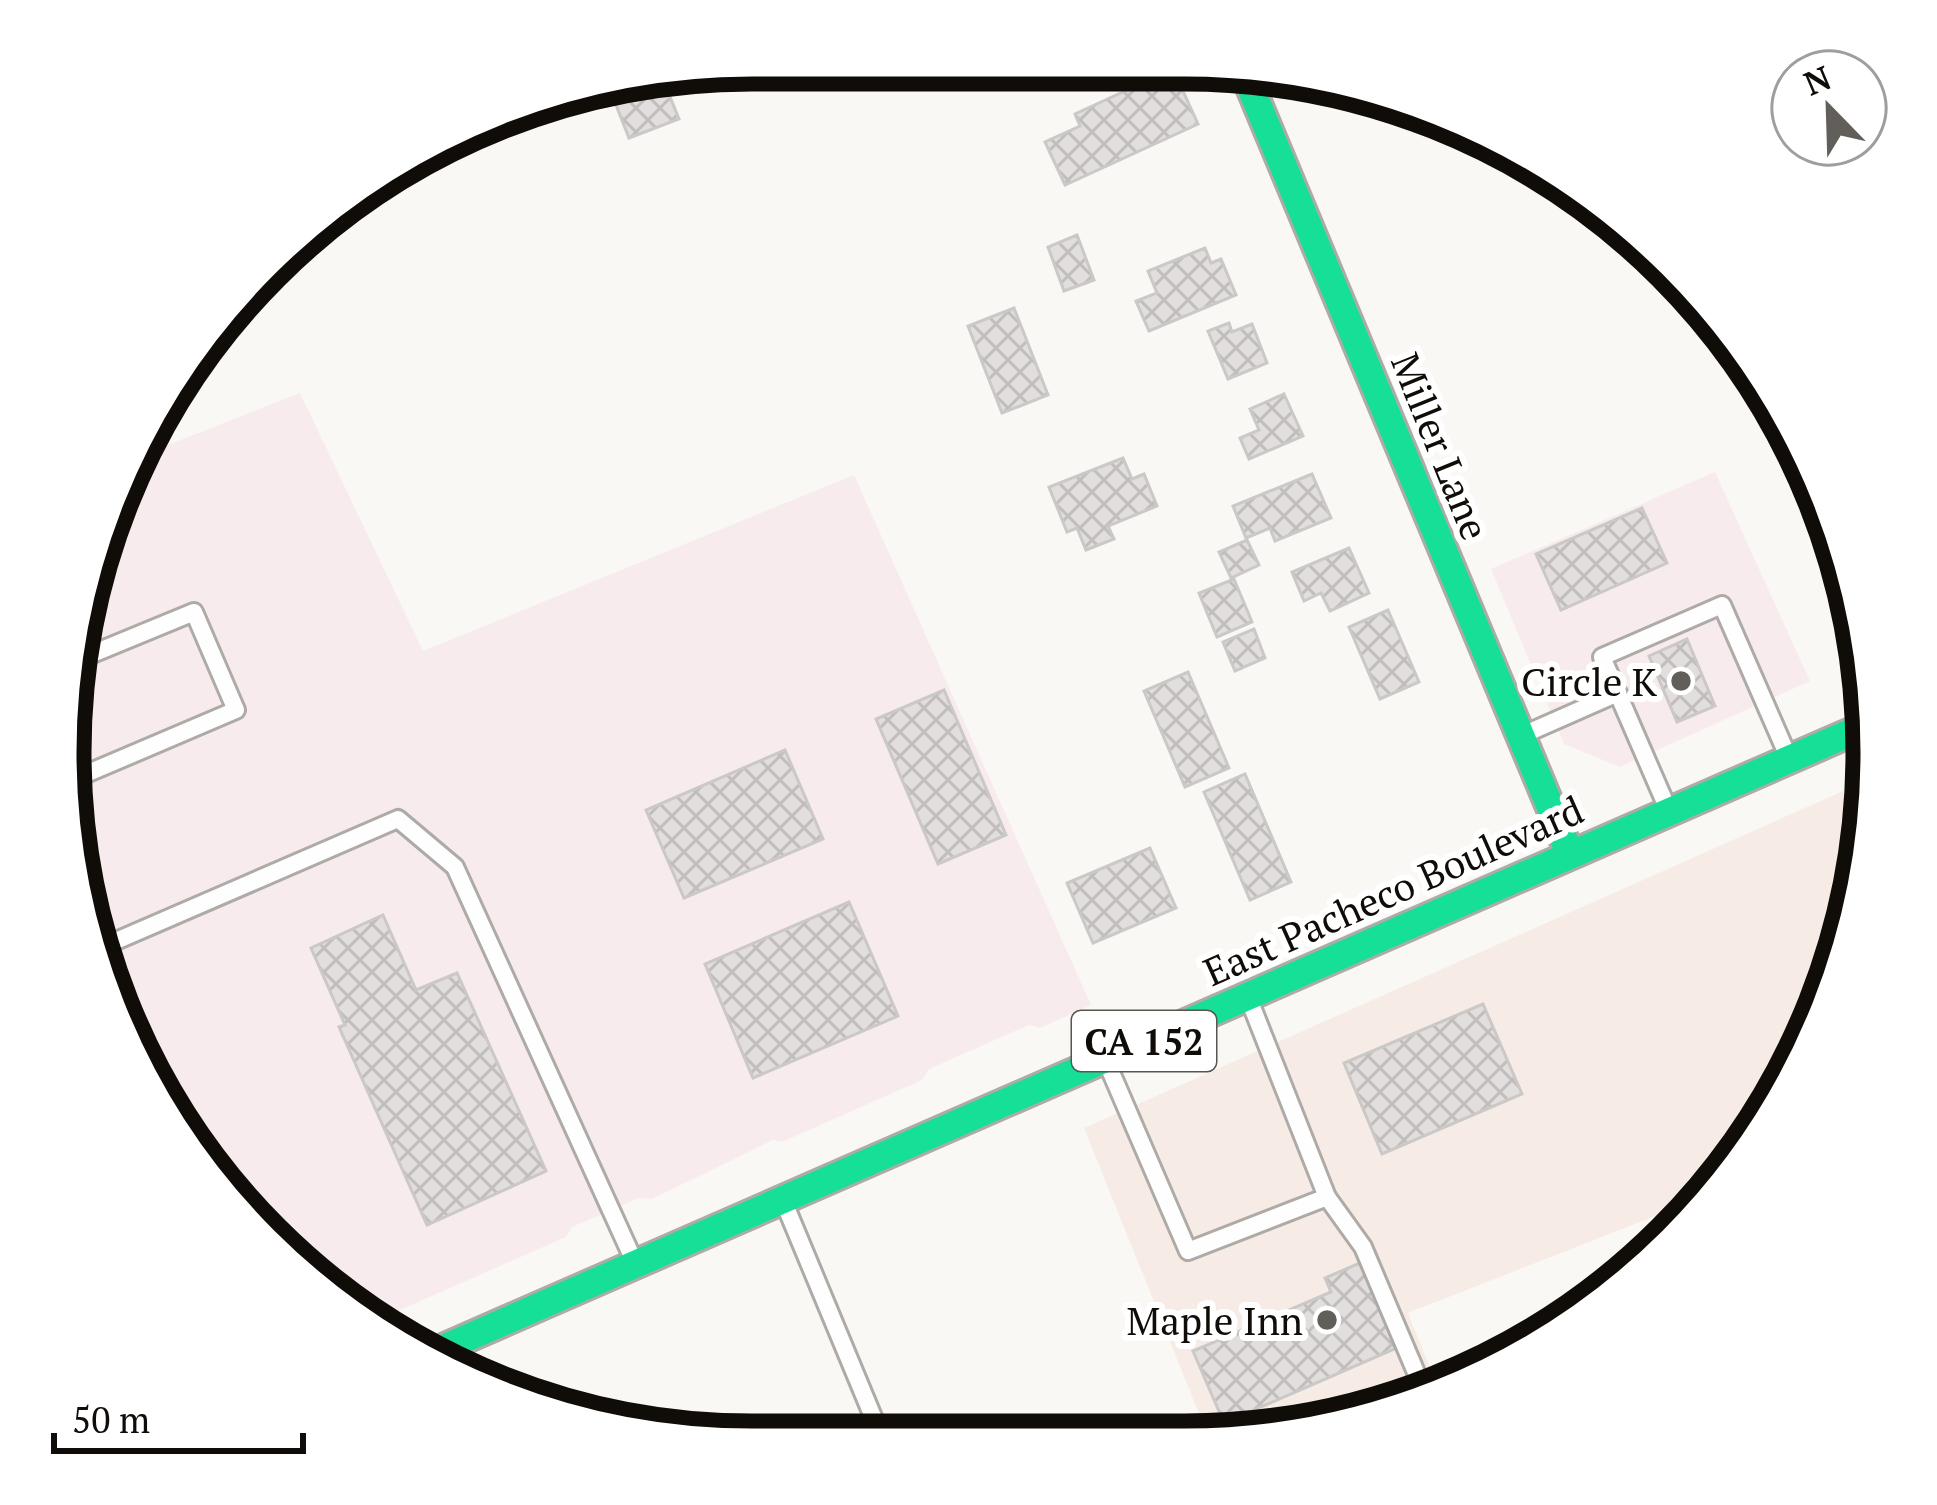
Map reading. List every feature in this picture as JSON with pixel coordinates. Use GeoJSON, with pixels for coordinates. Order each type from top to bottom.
{"type":"FeatureCollection","features":[{"type":"Feature","properties":{"kind":"main road","name":"Miller Lane"},"geometry":{"type":"LineString","coordinates":[[1251,88],[1570,854]]}},
{"type":"Feature","properties":{"kind":"main road","name":"East Pacheco Boulevard"},"geometry":{"type":"LineString","coordinates":[[447,1347],[1853,732]]}},
{"type":"Feature","properties":{"kind":"lane"},"geometry":{"type":"LineString","coordinates":[[1669,812],[1602,657],[1722,604],[1790,759]]}},
{"type":"Feature","properties":{"kind":"lane"},"geometry":{"type":"LineString","coordinates":[[85,775],[236,710],[194,612],[92,654]]}},
{"type":"Feature","properties":{"kind":"lane"},"geometry":{"type":"LineString","coordinates":[[1519,736],[1618,693]]}},
{"type":"Feature","properties":{"kind":"lane"},"geometry":{"type":"LineString","coordinates":[[112,943],[398,819],[455,867],[635,1264]]}},
{"type":"Feature","properties":{"kind":"lane"},"geometry":{"type":"LineString","coordinates":[[1248,996],[1327,1197],[1363,1247],[1419,1378]]}},
{"type":"Feature","properties":{"kind":"lane"},"geometry":{"type":"LineString","coordinates":[[1105,1058],[1188,1251],[1327,1197]]}},
{"type":"Feature","properties":{"kind":"lane"},"geometry":{"type":"LineString","coordinates":[[783,1200],[874,1421]]}},
{"type":"Feature","properties":{"kind":"shaded area"},"geometry":{"type":"Polygon","coordinates":[[[300,393],[423,651],[854,475],[1091,1005],[1040,1028],[1029,1025],[929,1069],[922,1080],[782,1142],[773,1140],[652,1199],[639,1198],[572,1227],[566,1237],[391,1314],[312,1255],[222,1159],[153,1048],[107,926],[85,796],[85,709],[107,579],[157,449],[300,393]]]}},
{"type":"Feature","properties":{"kind":"shaded area"},"geometry":{"type":"Polygon","coordinates":[[[1715,472],[1810,681],[1620,767],[1564,744],[1491,569],[1715,472]]]}},
{"type":"Feature","properties":{"kind":"shaded area"},"geometry":{"type":"Polygon","coordinates":[[[1852,787],[1840,883],[1818,967],[1784,1048],[1715,1159],[1671,1210],[1408,1313],[1432,1373],[1315,1408],[1202,1421],[1084,1128],[1852,787]]]}},
{"type":"Feature","properties":{"kind":"building"},"geometry":{"type":"Polygon","coordinates":[[[1140,84],[1180,84],[1198,124],[1065,185],[1045,142],[1080,126],[1075,114],[1140,84]]]}},
{"type":"Feature","properties":{"kind":"building"},"geometry":{"type":"Polygon","coordinates":[[[677,89],[668,92],[679,119],[629,138],[614,99],[677,89]]]}},
{"type":"Feature","properties":{"kind":"building"},"geometry":{"type":"Polygon","coordinates":[[[1077,235],[1094,280],[1064,291],[1048,247],[1077,235]]]}},
{"type":"Feature","properties":{"kind":"building"},"geometry":{"type":"Polygon","coordinates":[[[1205,248],[1211,263],[1221,259],[1236,295],[1149,331],[1136,301],[1157,293],[1148,271],[1205,248]]]}},
{"type":"Feature","properties":{"kind":"building"},"geometry":{"type":"Polygon","coordinates":[[[1014,308],[1048,395],[1002,413],[968,326],[1014,308]]]}},
{"type":"Feature","properties":{"kind":"building"},"geometry":{"type":"Polygon","coordinates":[[[1229,323],[1232,332],[1252,324],[1267,363],[1228,379],[1208,331],[1229,323]]]}},
{"type":"Feature","properties":{"kind":"building"},"geometry":{"type":"Polygon","coordinates":[[[1284,394],[1303,436],[1249,459],[1240,438],[1259,430],[1250,409],[1284,394]]]}},
{"type":"Feature","properties":{"kind":"building"},"geometry":{"type":"Polygon","coordinates":[[[1123,458],[1132,479],[1144,474],[1157,506],[1108,526],[1114,539],[1086,550],[1077,528],[1067,532],[1049,487],[1123,458]]]}},
{"type":"Feature","properties":{"kind":"building"},"geometry":{"type":"Polygon","coordinates":[[[1312,474],[1331,518],[1275,541],[1270,528],[1246,538],[1233,506],[1312,474]]]}},
{"type":"Feature","properties":{"kind":"building"},"geometry":{"type":"Polygon","coordinates":[[[1642,508],[1667,563],[1561,610],[1536,554],[1642,508]]]}},
{"type":"Feature","properties":{"kind":"building"},"geometry":{"type":"Polygon","coordinates":[[[1247,540],[1259,565],[1231,578],[1219,552],[1247,540]]]}},
{"type":"Feature","properties":{"kind":"building"},"geometry":{"type":"Polygon","coordinates":[[[1349,548],[1369,593],[1330,611],[1321,593],[1304,601],[1292,572],[1349,548]]]}},
{"type":"Feature","properties":{"kind":"building"},"geometry":{"type":"Polygon","coordinates":[[[1234,579],[1252,622],[1217,637],[1199,593],[1234,579]]]}},
{"type":"Feature","properties":{"kind":"building"},"geometry":{"type":"Polygon","coordinates":[[[1388,610],[1419,682],[1380,699],[1349,627],[1388,610]]]}},
{"type":"Feature","properties":{"kind":"building"},"geometry":{"type":"Polygon","coordinates":[[[1254,629],[1265,658],[1235,671],[1223,642],[1254,629]]]}},
{"type":"Feature","properties":{"kind":"building"},"geometry":{"type":"Polygon","coordinates":[[[1687,639],[1715,706],[1677,722],[1649,656],[1687,639]]]}},
{"type":"Feature","properties":{"kind":"building"},"geometry":{"type":"Polygon","coordinates":[[[1188,672],[1229,768],[1185,787],[1144,691],[1188,672]]]}},
{"type":"Feature","properties":{"kind":"building"},"geometry":{"type":"Polygon","coordinates":[[[944,690],[1006,835],[938,864],[876,719],[944,690]]]}},
{"type":"Feature","properties":{"kind":"building"},"geometry":{"type":"Polygon","coordinates":[[[785,750],[823,839],[684,898],[646,810],[785,750]]]}},
{"type":"Feature","properties":{"kind":"building"},"geometry":{"type":"Polygon","coordinates":[[[1245,774],[1291,882],[1250,900],[1204,792],[1245,774]]]}},
{"type":"Feature","properties":{"kind":"building"},"geometry":{"type":"Polygon","coordinates":[[[1150,848],[1176,908],[1093,943],[1067,883],[1150,848]]]}},
{"type":"Feature","properties":{"kind":"building"},"geometry":{"type":"Polygon","coordinates":[[[849,902],[898,1016],[753,1078],[705,964],[849,902]]]}},
{"type":"Feature","properties":{"kind":"building"},"geometry":{"type":"Polygon","coordinates":[[[383,915],[416,990],[457,973],[546,1171],[427,1225],[339,1027],[345,1025],[311,948],[383,915]]]}},
{"type":"Feature","properties":{"kind":"building"},"geometry":{"type":"Polygon","coordinates":[[[1483,1004],[1522,1094],[1382,1154],[1344,1063],[1483,1004]]]}},
{"type":"Feature","properties":{"kind":"building","name":"Maple Inn"},"geometry":{"type":"Polygon","coordinates":[[[1362,1262],[1399,1347],[1223,1420],[1193,1351],[1331,1292],[1325,1278],[1362,1262]]]}},
{"type":"Feature","properties":{"kind":"traffic: fast"},"geometry":{"type":"LineString","coordinates":[[1251,88],[1570,854]]}},
{"type":"Feature","properties":{"kind":"traffic: fast"},"geometry":{"type":"LineString","coordinates":[[447,1347],[1853,732]]}},
{"type":"Feature","properties":{"kind":"place","name":"Circle K"},"geometry":{"type":"Point","coordinates":[1681,681]}},
{"type":"Feature","properties":{"kind":"place","name":"Maple Inn"},"geometry":{"type":"Point","coordinates":[1327,1320]}}]}
